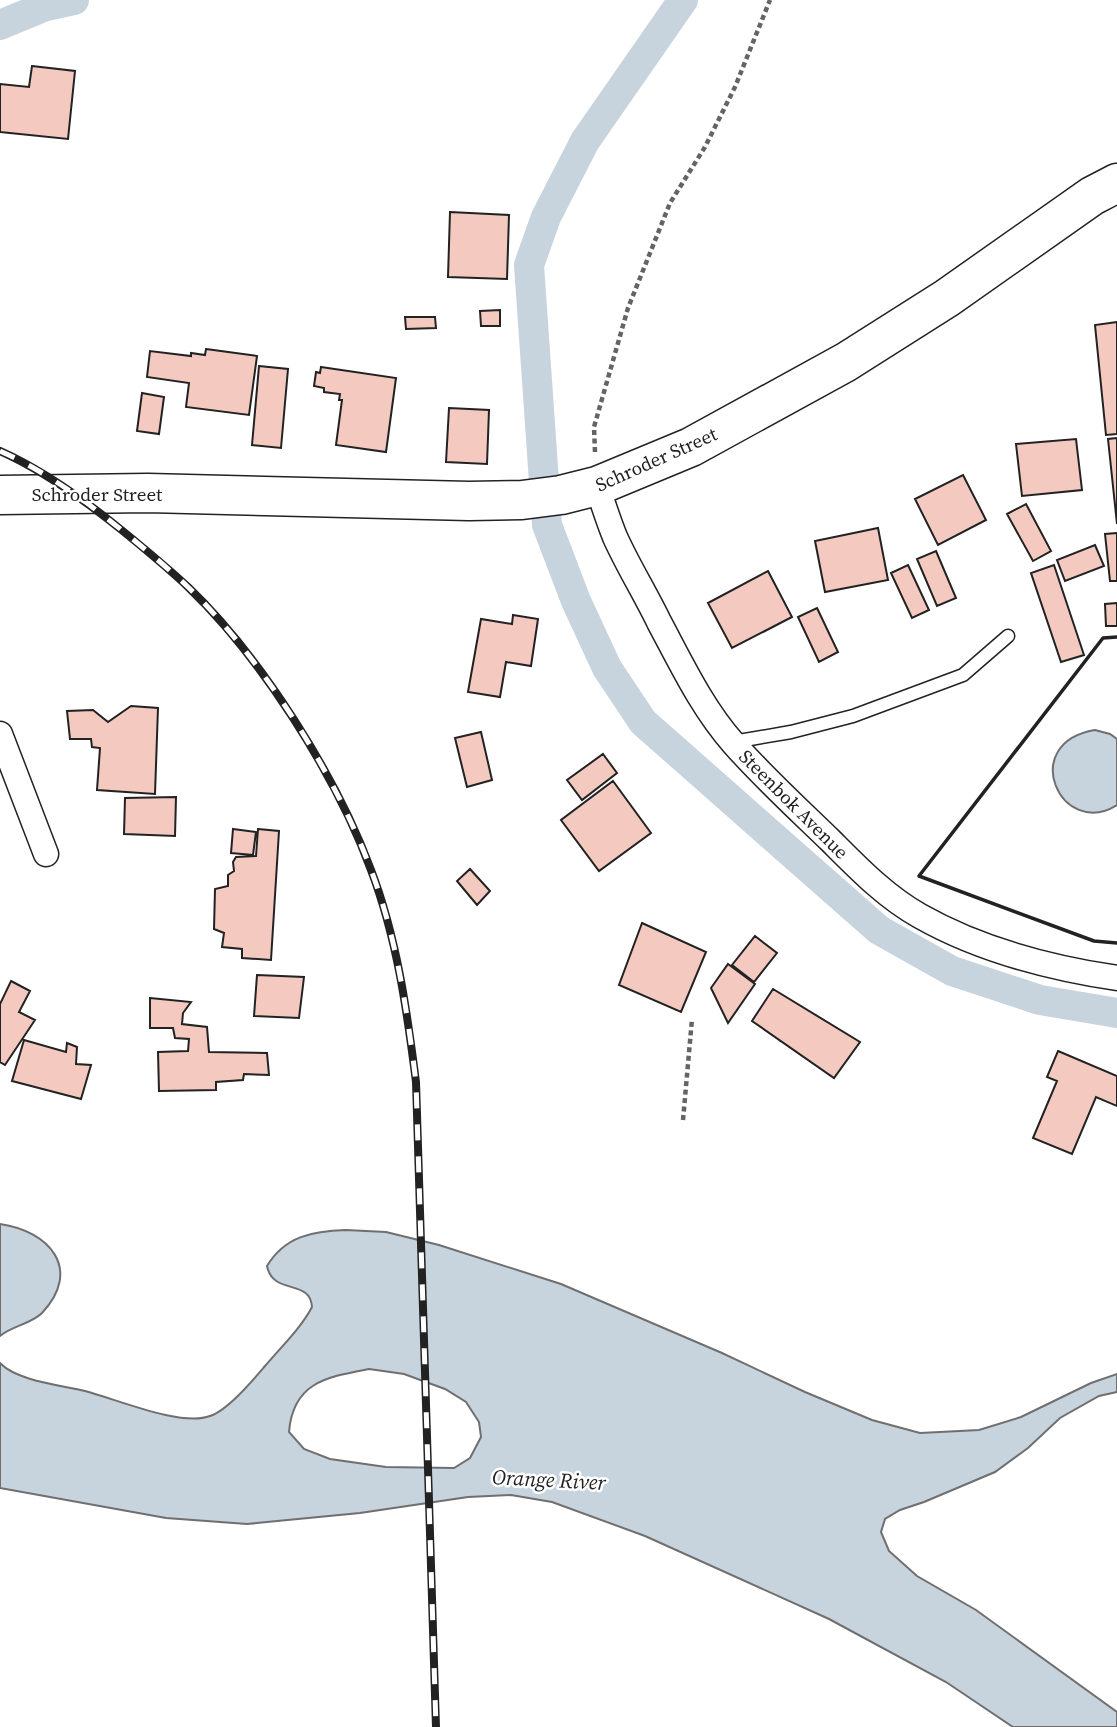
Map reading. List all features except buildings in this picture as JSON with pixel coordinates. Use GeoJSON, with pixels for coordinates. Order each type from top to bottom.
{"type":"FeatureCollection","features":[{"type":"Feature","properties":{"kind":"highway","name":"Schroder Street"},"geometry":{"type":"LineString","coordinates":[[0,495],[148,493],[469,501],[522,500],[579,491],[691,447],[846,362],[947,298],[1092,197],[1117,183]]}},
{"type":"Feature","properties":{"kind":"street","name":"Steenbok Avenue"},"geometry":{"type":"LineString","coordinates":[[579,491],[615,536],[682,667],[732,742],[795,808],[859,869],[893,898],[921,916],[955,932],[1030,960],[1117,978]]}},
{"type":"Feature","properties":{"kind":"street"},"geometry":{"type":"LineString","coordinates":[[0,734],[46,854]]}},
{"type":"Feature","properties":{"kind":"lane"},"geometry":{"type":"LineString","coordinates":[[732,742],[791,732],[853,716],[962,675],[1008,636]]}},
{"type":"Feature","properties":{"kind":"path"},"geometry":{"type":"LineString","coordinates":[[579,491],[628,308],[670,203],[705,147],[735,87],[770,0]]}},
{"type":"Feature","properties":{"kind":"path"},"geometry":{"type":"LineString","coordinates":[[683,1120],[692,1019]]}},
{"type":"Feature","properties":{"kind":"water"},"geometry":{"type":"Polygon","coordinates":[[[1095,730],[1117,739],[1117,805],[1097,812],[1079,810],[1065,800],[1056,786],[1053,769],[1058,752],[1071,738],[1095,730]]]}},
{"type":"Feature","properties":{"kind":"water"},"geometry":{"type":"Polygon","coordinates":[[[0,1224],[18,1228],[46,1244],[60,1267],[60,1282],[54,1297],[42,1313],[0,1336],[0,1224]]]}},
{"type":"Feature","properties":{"kind":"water","name":"Orange River"},"geometry":{"type":"Polygon","coordinates":[[[334,1231],[386,1232],[439,1245],[561,1284],[872,1420],[920,1433],[979,1430],[1021,1417],[1091,1383],[1117,1374],[1117,1392],[1099,1396],[1060,1418],[1028,1448],[995,1472],[900,1510],[885,1519],[881,1532],[889,1551],[917,1576],[976,1610],[1117,1712],[1117,1727],[1013,1727],[946,1682],[829,1619],[645,1536],[552,1502],[511,1495],[468,1497],[360,1513],[247,1524],[166,1518],[0,1488],[0,1363],[28,1378],[85,1391],[148,1411],[183,1418],[210,1416],[224,1408],[247,1386],[297,1330],[312,1307],[310,1298],[305,1293],[276,1281],[267,1266],[282,1248],[291,1242],[311,1234],[334,1231]],[[369,1369],[326,1379],[305,1392],[297,1402],[289,1432],[304,1449],[330,1459],[386,1467],[454,1468],[470,1458],[481,1437],[479,1422],[466,1402],[445,1389],[404,1374],[369,1369]]]}},
{"type":"Feature","properties":{"kind":"waterway"},"geometry":{"type":"LineString","coordinates":[[0,25],[46,6],[74,0]]}},
{"type":"Feature","properties":{"kind":"waterway"},"geometry":{"type":"LineString","coordinates":[[683,0],[585,141],[546,217],[529,265],[547,525],[576,601],[607,668],[643,722],[879,930],[952,971],[1040,1000],[1117,1013]]}},
{"type":"Feature","properties":{"kind":"railway"},"geometry":{"type":"LineString","coordinates":[[0,451],[49,477],[95,509],[173,573],[215,615],[269,682],[317,757],[356,833],[380,896],[400,975],[416,1082],[436,1727]]}},
{"type":"Feature","properties":{"kind":"wall"},"geometry":{"type":"LineString","coordinates":[[1117,637],[1103,638],[919,876],[1094,941],[1117,943]]}}]}
